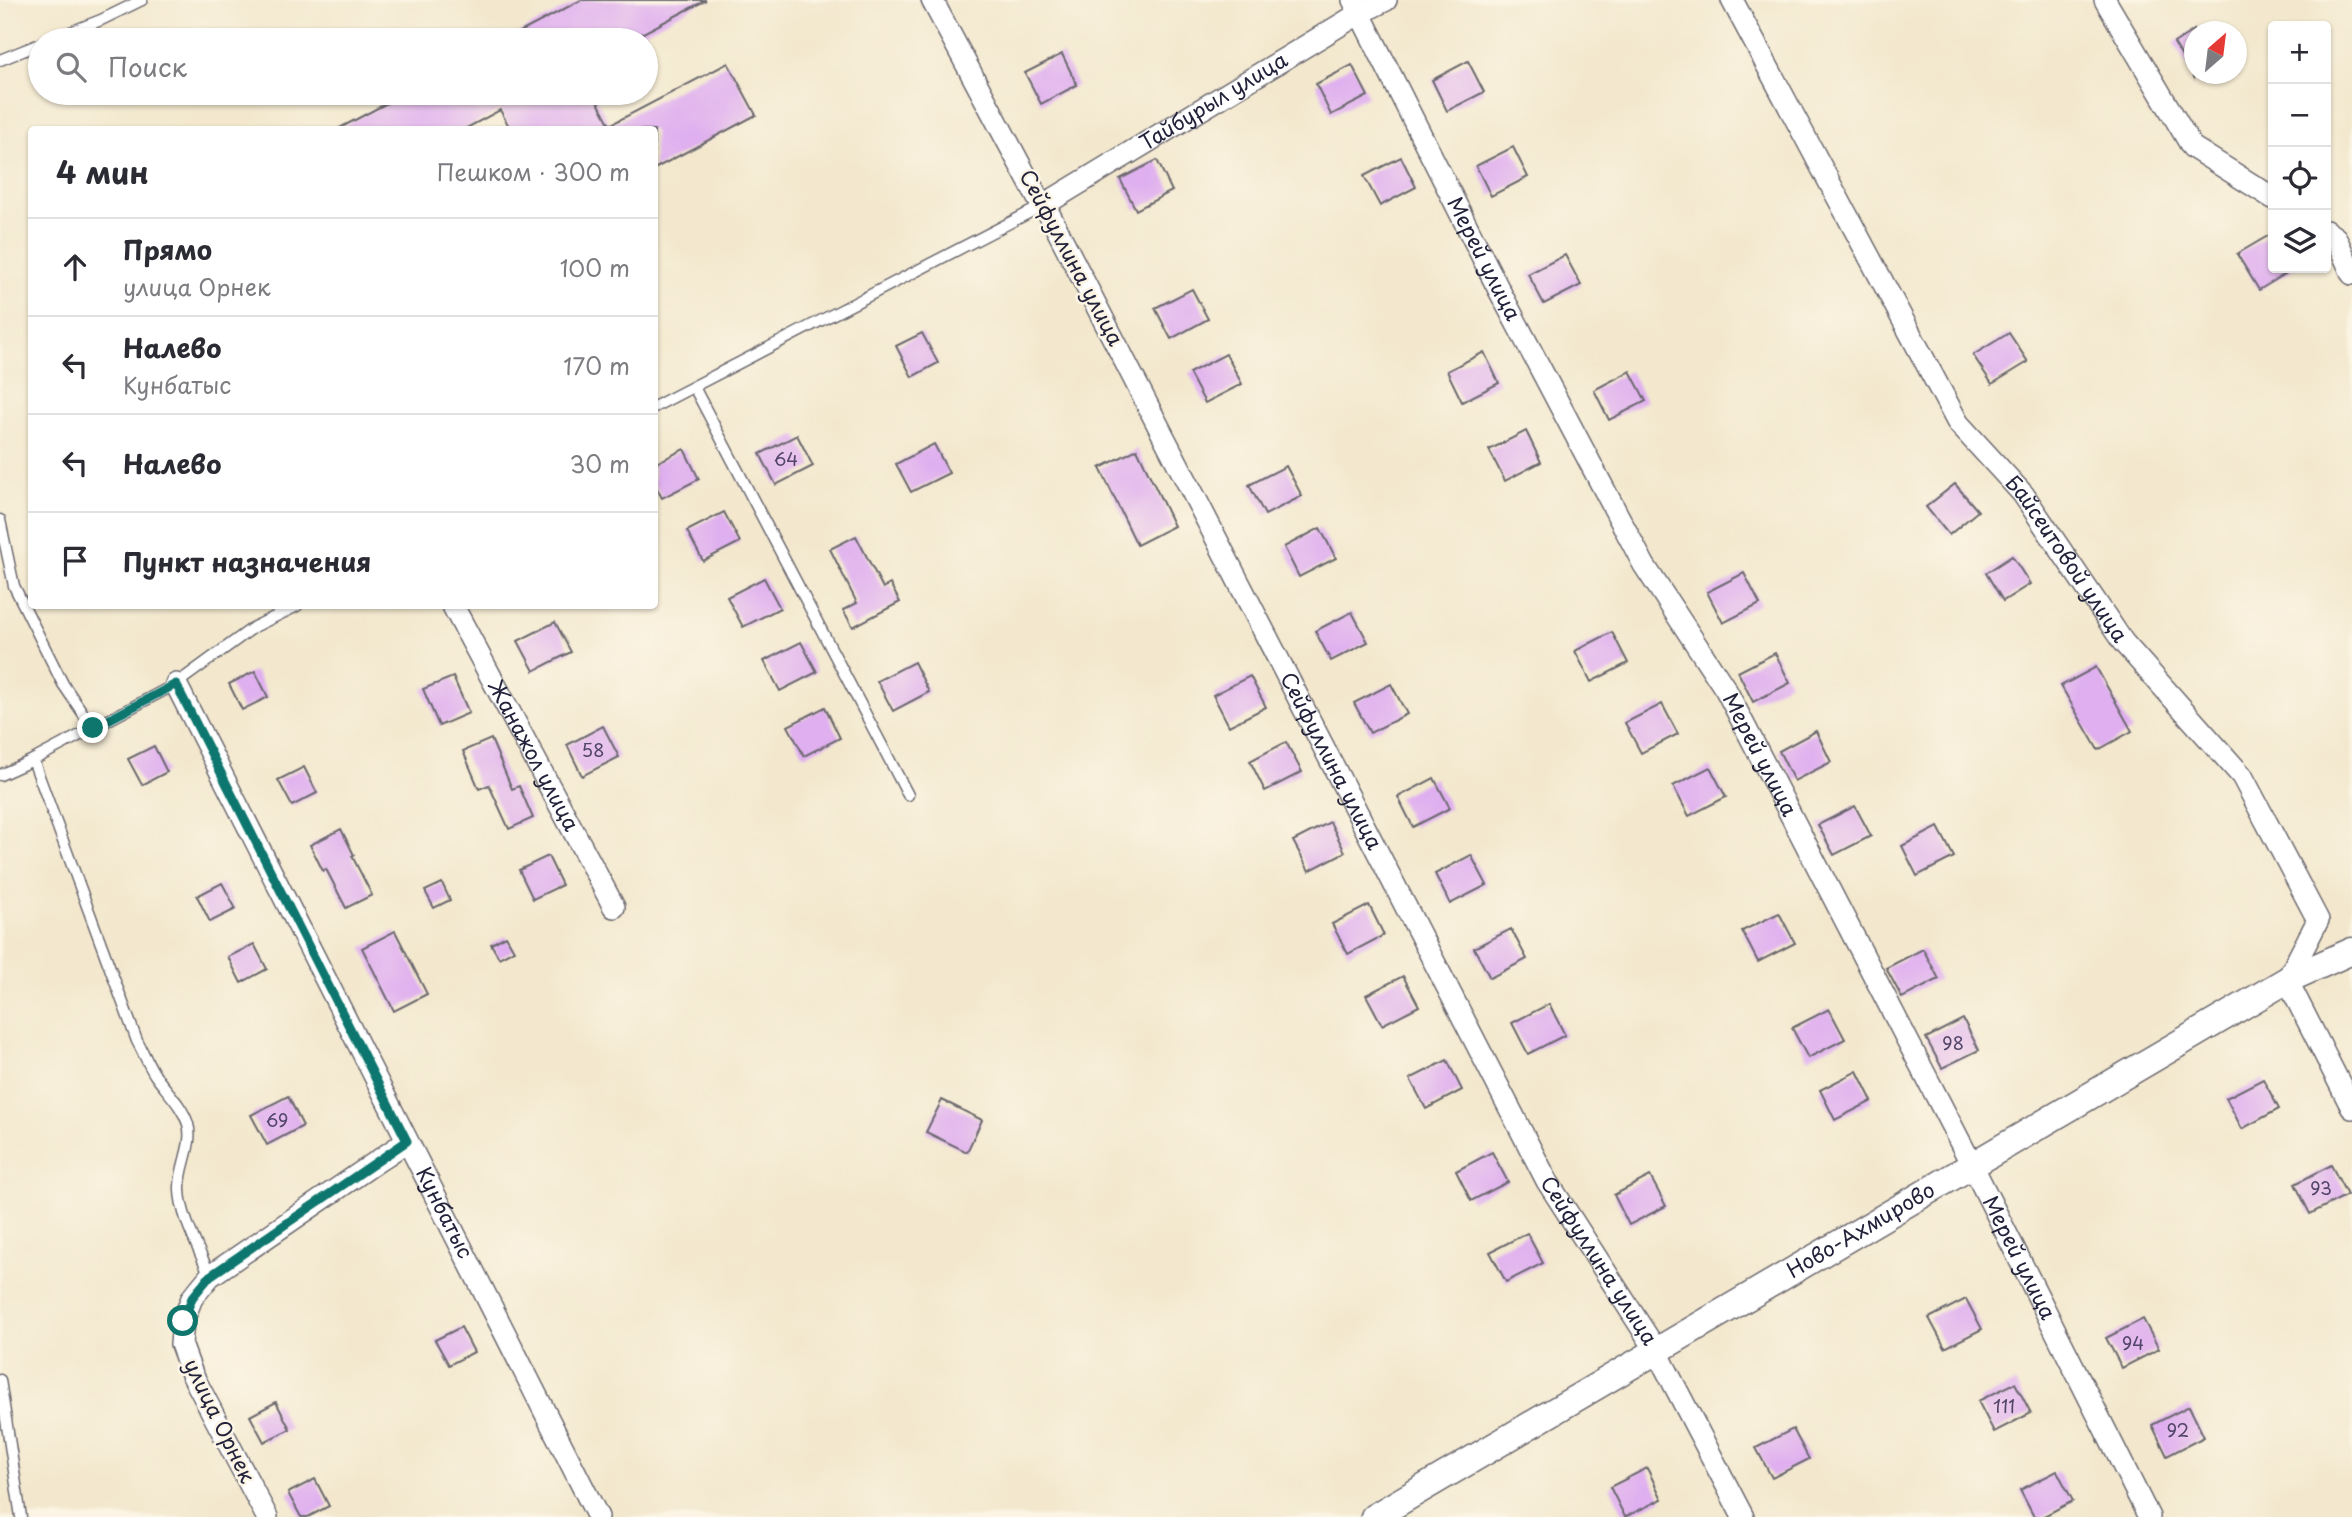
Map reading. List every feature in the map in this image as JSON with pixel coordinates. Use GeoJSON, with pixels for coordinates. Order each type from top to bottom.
{"type":"FeatureCollection","features":[{"type":"Feature","properties":{"kind":"street","name":"Сейфуллина улица"},"geometry":{"type":"LineString","coordinates":[[932,0],[1042,206],[1045,206],[1155,416],[1547,1181],[1656,1350],[1742,1517]]}},
{"type":"Feature","properties":{"kind":"street","name":"Тайбурыл улица"},"geometry":{"type":"LineString","coordinates":[[1042,206],[1357,6],[1386,0]]}},
{"type":"Feature","properties":{"kind":"street","name":"Байсеитовой улица"},"geometry":{"type":"LineString","coordinates":[[1732,0],[1958,423],[2023,494],[2123,642],[2242,776],[2318,920],[2287,980]]}},
{"type":"Feature","properties":{"kind":"street"},"geometry":{"type":"LineString","coordinates":[[2105,0],[2192,147],[2268,195]]}},
{"type":"Feature","properties":{"kind":"street","name":"Мерей улица"},"geometry":{"type":"LineString","coordinates":[[1357,6],[1499,290],[1644,565],[1726,690],[1972,1165],[2149,1517]]}},
{"type":"Feature","properties":{"kind":"street"},"geometry":{"type":"LineString","coordinates":[[2331,234],[2336,238],[2352,274]]}},
{"type":"Feature","properties":{"kind":"street","name":"Жанажол улица"},"geometry":{"type":"LineString","coordinates":[[455,609],[614,907]]}},
{"type":"Feature","properties":{"kind":"street","name":"Кунбатыс"},"geometry":{"type":"LineString","coordinates":[[176,684],[598,1517]]}},
{"type":"Feature","properties":{"kind":"street","name":"Ново-Ахмирово"},"geometry":{"type":"LineString","coordinates":[[1374,1517],[2287,980],[2352,951]]}},
{"type":"Feature","properties":{"kind":"street"},"geometry":{"type":"LineString","coordinates":[[2287,980],[2352,1108]]}},
{"type":"Feature","properties":{"kind":"street","name":"улица Орнек"},"geometry":{"type":"LineString","coordinates":[[267,1517],[192,1374],[181,1344],[183,1321],[192,1298],[210,1276],[407,1141]]}},
{"type":"Feature","properties":{"kind":"lane"},"geometry":{"type":"LineString","coordinates":[[80,28],[142,0]]}},
{"type":"Feature","properties":{"kind":"lane"},"geometry":{"type":"LineString","coordinates":[[0,60],[28,49]]}},
{"type":"Feature","properties":{"kind":"lane"},"geometry":{"type":"LineString","coordinates":[[658,405],[1042,206]]}},
{"type":"Feature","properties":{"kind":"lane"},"geometry":{"type":"LineString","coordinates":[[694,387],[908,794]]}},
{"type":"Feature","properties":{"kind":"lane"},"geometry":{"type":"LineString","coordinates":[[0,520],[14,586],[63,684],[93,728]]}},
{"type":"Feature","properties":{"kind":"lane"},"geometry":{"type":"LineString","coordinates":[[0,775],[176,684],[254,627],[291,609]]}},
{"type":"Feature","properties":{"kind":"lane"},"geometry":{"type":"LineString","coordinates":[[33,760],[137,1041],[153,1073],[183,1112],[189,1127],[189,1142],[179,1192],[210,1276]]}},
{"type":"Feature","properties":{"kind":"lane"},"geometry":{"type":"LineString","coordinates":[[0,1380],[21,1517]]}},
{"type":"Feature","properties":{"kind":"building"},"geometry":{"type":"Polygon","coordinates":[[[581,0],[706,0],[653,28],[528,28],[581,0]]]}},
{"type":"Feature","properties":{"kind":"building"},"geometry":{"type":"Polygon","coordinates":[[[2184,36],[2184,60],[2174,43],[2184,36]]]}},
{"type":"Feature","properties":{"kind":"building"},"geometry":{"type":"Polygon","coordinates":[[[1062,54],[1077,85],[1041,104],[1025,73],[1062,54]]]}},
{"type":"Feature","properties":{"kind":"building"},"geometry":{"type":"Polygon","coordinates":[[[1468,61],[1484,92],[1447,111],[1432,80],[1468,61]]]}},
{"type":"Feature","properties":{"kind":"building"},"geometry":{"type":"Polygon","coordinates":[[[728,63],[756,115],[658,167],[658,126],[509,126],[500,110],[470,126],[344,126],[383,105],[599,105],[610,125],[648,105],[658,105],[658,100],[728,63]]]}},
{"type":"Feature","properties":{"kind":"building"},"geometry":{"type":"Polygon","coordinates":[[[1352,65],[1368,96],[1331,115],[1316,84],[1352,65]]]}},
{"type":"Feature","properties":{"kind":"building"},"geometry":{"type":"Polygon","coordinates":[[[1513,147],[1528,177],[1491,196],[1476,166],[1513,147]]]}},
{"type":"Feature","properties":{"kind":"building"},"geometry":{"type":"Polygon","coordinates":[[[1401,157],[1416,187],[1380,206],[1364,176],[1401,157]]]}},
{"type":"Feature","properties":{"kind":"building"},"geometry":{"type":"Polygon","coordinates":[[[1157,160],[1172,191],[1136,210],[1120,179],[1157,160]]]}},
{"type":"Feature","properties":{"kind":"building"},"geometry":{"type":"Polygon","coordinates":[[[2268,236],[2268,273],[2287,273],[2259,290],[2237,254],[2268,236]]]}},
{"type":"Feature","properties":{"kind":"building"},"geometry":{"type":"Polygon","coordinates":[[[1565,255],[1581,285],[1544,304],[1528,274],[1565,255]]]}},
{"type":"Feature","properties":{"kind":"building"},"geometry":{"type":"Polygon","coordinates":[[[1192,289],[1208,319],[1171,339],[1155,308],[1192,289]]]}},
{"type":"Feature","properties":{"kind":"building"},"geometry":{"type":"Polygon","coordinates":[[[922,333],[938,363],[912,377],[896,346],[922,333]]]}},
{"type":"Feature","properties":{"kind":"building"},"geometry":{"type":"Polygon","coordinates":[[[2009,333],[2028,362],[1992,384],[1973,355],[2009,333]]]}},
{"type":"Feature","properties":{"kind":"building"},"geometry":{"type":"Polygon","coordinates":[[[1484,352],[1499,383],[1462,402],[1447,371],[1484,352]]]}},
{"type":"Feature","properties":{"kind":"building"},"geometry":{"type":"Polygon","coordinates":[[[1226,354],[1242,384],[1205,403],[1189,373],[1226,354]]]}},
{"type":"Feature","properties":{"kind":"building"},"geometry":{"type":"Polygon","coordinates":[[[1630,371],[1646,401],[1609,420],[1594,390],[1630,371]]]}},
{"type":"Feature","properties":{"kind":"building"},"geometry":{"type":"Polygon","coordinates":[[[1526,431],[1541,462],[1505,481],[1489,450],[1526,431]]]}},
{"type":"Feature","properties":{"kind":"building"},"geometry":{"type":"Polygon","coordinates":[[[797,435],[813,466],[776,485],[760,454],[797,435]]]}},
{"type":"Feature","properties":{"kind":"building"},"geometry":{"type":"Polygon","coordinates":[[[934,444],[949,473],[911,492],[896,464],[934,444]]]}},
{"type":"Feature","properties":{"kind":"building"},"geometry":{"type":"Polygon","coordinates":[[[684,449],[699,479],[662,498],[658,490],[658,462],[684,449]]]}},
{"type":"Feature","properties":{"kind":"building"},"geometry":{"type":"Polygon","coordinates":[[[1137,449],[1174,526],[1137,545],[1100,468],[1137,449]]]}},
{"type":"Feature","properties":{"kind":"building"},"geometry":{"type":"Polygon","coordinates":[[[1286,466],[1302,496],[1265,515],[1249,485],[1286,466]]]}},
{"type":"Feature","properties":{"kind":"building"},"geometry":{"type":"Polygon","coordinates":[[[1955,484],[1978,511],[1949,535],[1926,507],[1955,484]]]}},
{"type":"Feature","properties":{"kind":"building"},"geometry":{"type":"Polygon","coordinates":[[[724,512],[740,542],[703,561],[687,531],[724,512]]]}},
{"type":"Feature","properties":{"kind":"building"},"geometry":{"type":"Polygon","coordinates":[[[1320,528],[1336,558],[1299,577],[1284,547],[1320,528]]]}},
{"type":"Feature","properties":{"kind":"building"},"geometry":{"type":"Polygon","coordinates":[[[856,536],[883,588],[890,584],[900,602],[853,627],[843,610],[857,603],[830,549],[856,536]]]}},
{"type":"Feature","properties":{"kind":"building"},"geometry":{"type":"Polygon","coordinates":[[[2012,556],[2030,584],[2003,601],[1986,573],[2012,556]]]}},
{"type":"Feature","properties":{"kind":"building"},"geometry":{"type":"Polygon","coordinates":[[[1744,573],[1760,604],[1723,623],[1707,592],[1744,573]]]}},
{"type":"Feature","properties":{"kind":"building"},"geometry":{"type":"Polygon","coordinates":[[[764,578],[780,608],[743,627],[727,597],[764,578]]]}},
{"type":"Feature","properties":{"kind":"building"},"geometry":{"type":"Polygon","coordinates":[[[1352,612],[1368,642],[1331,661],[1315,631],[1352,612]]]}},
{"type":"Feature","properties":{"kind":"building"},"geometry":{"type":"Polygon","coordinates":[[[555,622],[571,652],[534,671],[518,641],[555,622]]]}},
{"type":"Feature","properties":{"kind":"building"},"geometry":{"type":"Polygon","coordinates":[[[1612,632],[1628,663],[1591,682],[1575,651],[1612,632]]]}},
{"type":"Feature","properties":{"kind":"building"},"geometry":{"type":"Polygon","coordinates":[[[801,642],[817,672],[780,691],[764,661],[801,642]]]}},
{"type":"Feature","properties":{"kind":"building"},"geometry":{"type":"Polygon","coordinates":[[[1775,653],[1790,683],[1753,702],[1738,672],[1775,653]]]}},
{"type":"Feature","properties":{"kind":"building"},"geometry":{"type":"Polygon","coordinates":[[[914,662],[929,692],[893,711],[877,681],[914,662]]]}},
{"type":"Feature","properties":{"kind":"building"},"geometry":{"type":"Polygon","coordinates":[[[2096,667],[2132,731],[2098,750],[2061,686],[2096,667]]]}},
{"type":"Feature","properties":{"kind":"building"},"geometry":{"type":"Polygon","coordinates":[[[255,671],[268,697],[242,710],[229,684],[255,671]]]}},
{"type":"Feature","properties":{"kind":"building"},"geometry":{"type":"Polygon","coordinates":[[[1250,676],[1266,707],[1229,726],[1213,695],[1250,676]]]}},
{"type":"Feature","properties":{"kind":"building"},"geometry":{"type":"Polygon","coordinates":[[[453,677],[469,713],[439,726],[423,689],[453,677]]]}},
{"type":"Feature","properties":{"kind":"building"},"geometry":{"type":"Polygon","coordinates":[[[1391,684],[1407,714],[1370,733],[1354,703],[1391,684]]]}},
{"type":"Feature","properties":{"kind":"building"},"geometry":{"type":"Polygon","coordinates":[[[1662,704],[1678,734],[1641,753],[1625,723],[1662,704]]]}},
{"type":"Feature","properties":{"kind":"building"},"geometry":{"type":"Polygon","coordinates":[[[825,707],[840,738],[804,756],[788,726],[825,707]]]}},
{"type":"Feature","properties":{"kind":"building"},"geometry":{"type":"Polygon","coordinates":[[[603,726],[619,757],[582,776],[567,745],[603,726]]]}},
{"type":"Feature","properties":{"kind":"building"},"geometry":{"type":"Polygon","coordinates":[[[1816,731],[1831,762],[1794,781],[1779,751],[1816,731]]]}},
{"type":"Feature","properties":{"kind":"building"},"geometry":{"type":"Polygon","coordinates":[[[491,739],[512,789],[519,786],[533,818],[509,829],[489,785],[479,789],[463,751],[491,739]]]}},
{"type":"Feature","properties":{"kind":"building"},"geometry":{"type":"Polygon","coordinates":[[[1286,742],[1302,772],[1265,791],[1250,761],[1286,742]]]}},
{"type":"Feature","properties":{"kind":"building"},"geometry":{"type":"Polygon","coordinates":[[[154,746],[167,772],[142,785],[128,759],[154,746]]]}},
{"type":"Feature","properties":{"kind":"building"},"geometry":{"type":"Polygon","coordinates":[[[304,767],[317,793],[292,806],[278,780],[304,767]]]}},
{"type":"Feature","properties":{"kind":"building"},"geometry":{"type":"Polygon","coordinates":[[[1710,767],[1726,797],[1689,816],[1673,786],[1710,767]]]}},
{"type":"Feature","properties":{"kind":"building"},"geometry":{"type":"Polygon","coordinates":[[[1434,778],[1450,808],[1413,827],[1398,797],[1434,778]]]}},
{"type":"Feature","properties":{"kind":"building"},"geometry":{"type":"Polygon","coordinates":[[[1855,806],[1871,836],[1834,855],[1818,825],[1855,806]]]}},
{"type":"Feature","properties":{"kind":"building"},"geometry":{"type":"Polygon","coordinates":[[[1330,822],[1345,852],[1309,871],[1293,841],[1330,822]]]}},
{"type":"Feature","properties":{"kind":"building"},"geometry":{"type":"Polygon","coordinates":[[[1938,827],[1954,857],[1917,876],[1902,846],[1938,827]]]}},
{"type":"Feature","properties":{"kind":"building"},"geometry":{"type":"Polygon","coordinates":[[[341,829],[372,895],[346,908],[310,845],[341,829]]]}},
{"type":"Feature","properties":{"kind":"building"},"geometry":{"type":"Polygon","coordinates":[[[1471,855],[1487,885],[1450,904],[1435,874],[1471,855]]]}},
{"type":"Feature","properties":{"kind":"building"},"geometry":{"type":"Polygon","coordinates":[[[548,856],[562,885],[533,899],[519,870],[548,856]]]}},
{"type":"Feature","properties":{"kind":"building"},"geometry":{"type":"Polygon","coordinates":[[[222,883],[236,909],[210,922],[197,896],[222,883]]]}},
{"type":"Feature","properties":{"kind":"building"},"geometry":{"type":"Polygon","coordinates":[[[442,883],[450,900],[434,908],[425,891],[442,883]]]}},
{"type":"Feature","properties":{"kind":"building"},"geometry":{"type":"Polygon","coordinates":[[[1369,905],[1384,935],[1348,954],[1332,924],[1369,905]]]}},
{"type":"Feature","properties":{"kind":"building"},"geometry":{"type":"Polygon","coordinates":[[[1779,913],[1795,943],[1758,962],[1742,931],[1779,913]]]}},
{"type":"Feature","properties":{"kind":"building"},"geometry":{"type":"Polygon","coordinates":[[[1511,929],[1527,959],[1490,978],[1474,948],[1511,929]]]}},
{"type":"Feature","properties":{"kind":"building"},"geometry":{"type":"Polygon","coordinates":[[[395,931],[427,994],[394,1011],[362,948],[395,931]]]}},
{"type":"Feature","properties":{"kind":"building"},"geometry":{"type":"Polygon","coordinates":[[[506,936],[514,950],[499,958],[491,944],[506,936]]]}},
{"type":"Feature","properties":{"kind":"building"},"geometry":{"type":"Polygon","coordinates":[[[254,944],[267,969],[241,983],[228,957],[254,944]]]}},
{"type":"Feature","properties":{"kind":"building"},"geometry":{"type":"Polygon","coordinates":[[[1923,949],[1939,979],[1902,998],[1886,968],[1923,949]]]}},
{"type":"Feature","properties":{"kind":"building"},"geometry":{"type":"Polygon","coordinates":[[[1403,976],[1419,1006],[1382,1025],[1366,995],[1403,976]]]}},
{"type":"Feature","properties":{"kind":"building"},"geometry":{"type":"Polygon","coordinates":[[[1549,1004],[1565,1035],[1528,1054],[1512,1023],[1549,1004]]]}},
{"type":"Feature","properties":{"kind":"building"},"geometry":{"type":"Polygon","coordinates":[[[1829,1009],[1845,1039],[1808,1058],[1792,1028],[1829,1009]]]}},
{"type":"Feature","properties":{"kind":"building"},"geometry":{"type":"Polygon","coordinates":[[[1963,1019],[1979,1050],[1942,1068],[1926,1038],[1963,1019]]]}},
{"type":"Feature","properties":{"kind":"building"},"geometry":{"type":"Polygon","coordinates":[[[1447,1060],[1462,1090],[1426,1109],[1410,1079],[1447,1060]]]}},
{"type":"Feature","properties":{"kind":"building"},"geometry":{"type":"Polygon","coordinates":[[[1857,1071],[1872,1101],[1835,1120],[1820,1090],[1857,1071]]]}},
{"type":"Feature","properties":{"kind":"building"},"geometry":{"type":"Polygon","coordinates":[[[2263,1079],[2279,1109],[2242,1129],[2226,1098],[2263,1079]]]}},
{"type":"Feature","properties":{"kind":"building"},"geometry":{"type":"Polygon","coordinates":[[[288,1096],[303,1126],[267,1145],[251,1115],[288,1096]]]}},
{"type":"Feature","properties":{"kind":"building"},"geometry":{"type":"Polygon","coordinates":[[[942,1100],[982,1120],[967,1152],[926,1132],[942,1100]]]}},
{"type":"Feature","properties":{"kind":"building"},"geometry":{"type":"Polygon","coordinates":[[[1492,1152],[1508,1182],[1471,1201],[1456,1171],[1492,1152]]]}},
{"type":"Feature","properties":{"kind":"building"},"geometry":{"type":"Polygon","coordinates":[[[2331,1165],[2347,1195],[2310,1214],[2295,1184],[2331,1165]]]}},
{"type":"Feature","properties":{"kind":"building"},"geometry":{"type":"Polygon","coordinates":[[[1650,1176],[1666,1206],[1629,1225],[1614,1195],[1650,1176]]]}},
{"type":"Feature","properties":{"kind":"building"},"geometry":{"type":"Polygon","coordinates":[[[1527,1233],[1543,1263],[1506,1282],[1490,1252],[1527,1233]]]}},
{"type":"Feature","properties":{"kind":"building"},"geometry":{"type":"Polygon","coordinates":[[[1966,1299],[1982,1329],[1945,1348],[1929,1318],[1966,1299]]]}},
{"type":"Feature","properties":{"kind":"building"},"geometry":{"type":"Polygon","coordinates":[[[2143,1319],[2159,1349],[2122,1368],[2106,1338],[2143,1319]]]}},
{"type":"Feature","properties":{"kind":"building"},"geometry":{"type":"Polygon","coordinates":[[[461,1327],[474,1352],[449,1365],[435,1340],[461,1327]]]}},
{"type":"Feature","properties":{"kind":"building"},"geometry":{"type":"Polygon","coordinates":[[[2015,1383],[2031,1413],[1994,1432],[1978,1401],[2015,1383]]]}},
{"type":"Feature","properties":{"kind":"building"},"geometry":{"type":"Polygon","coordinates":[[[276,1402],[290,1429],[264,1442],[250,1416],[276,1402]]]}},
{"type":"Feature","properties":{"kind":"building"},"geometry":{"type":"Polygon","coordinates":[[[2189,1406],[2204,1437],[2167,1456],[2152,1425],[2189,1406]]]}},
{"type":"Feature","properties":{"kind":"building"},"geometry":{"type":"Polygon","coordinates":[[[1793,1429],[1809,1459],[1772,1478],[1756,1448],[1793,1429]]]}},
{"type":"Feature","properties":{"kind":"building"},"geometry":{"type":"Polygon","coordinates":[[[1647,1468],[1662,1499],[1625,1517],[1610,1487],[1647,1468]]]}},
{"type":"Feature","properties":{"kind":"building"},"geometry":{"type":"Polygon","coordinates":[[[2057,1471],[2073,1501],[2042,1517],[2034,1517],[2020,1490],[2057,1471]]]}},
{"type":"Feature","properties":{"kind":"building"},"geometry":{"type":"Polygon","coordinates":[[[315,1479],[329,1506],[308,1517],[301,1517],[288,1493],[315,1479]]]}},
{"type":"Feature","properties":{"kind":"route"},"geometry":{"type":"LineString","coordinates":[[93,728],[176,684],[407,1141],[210,1276],[192,1298],[183,1321]]}}]}
